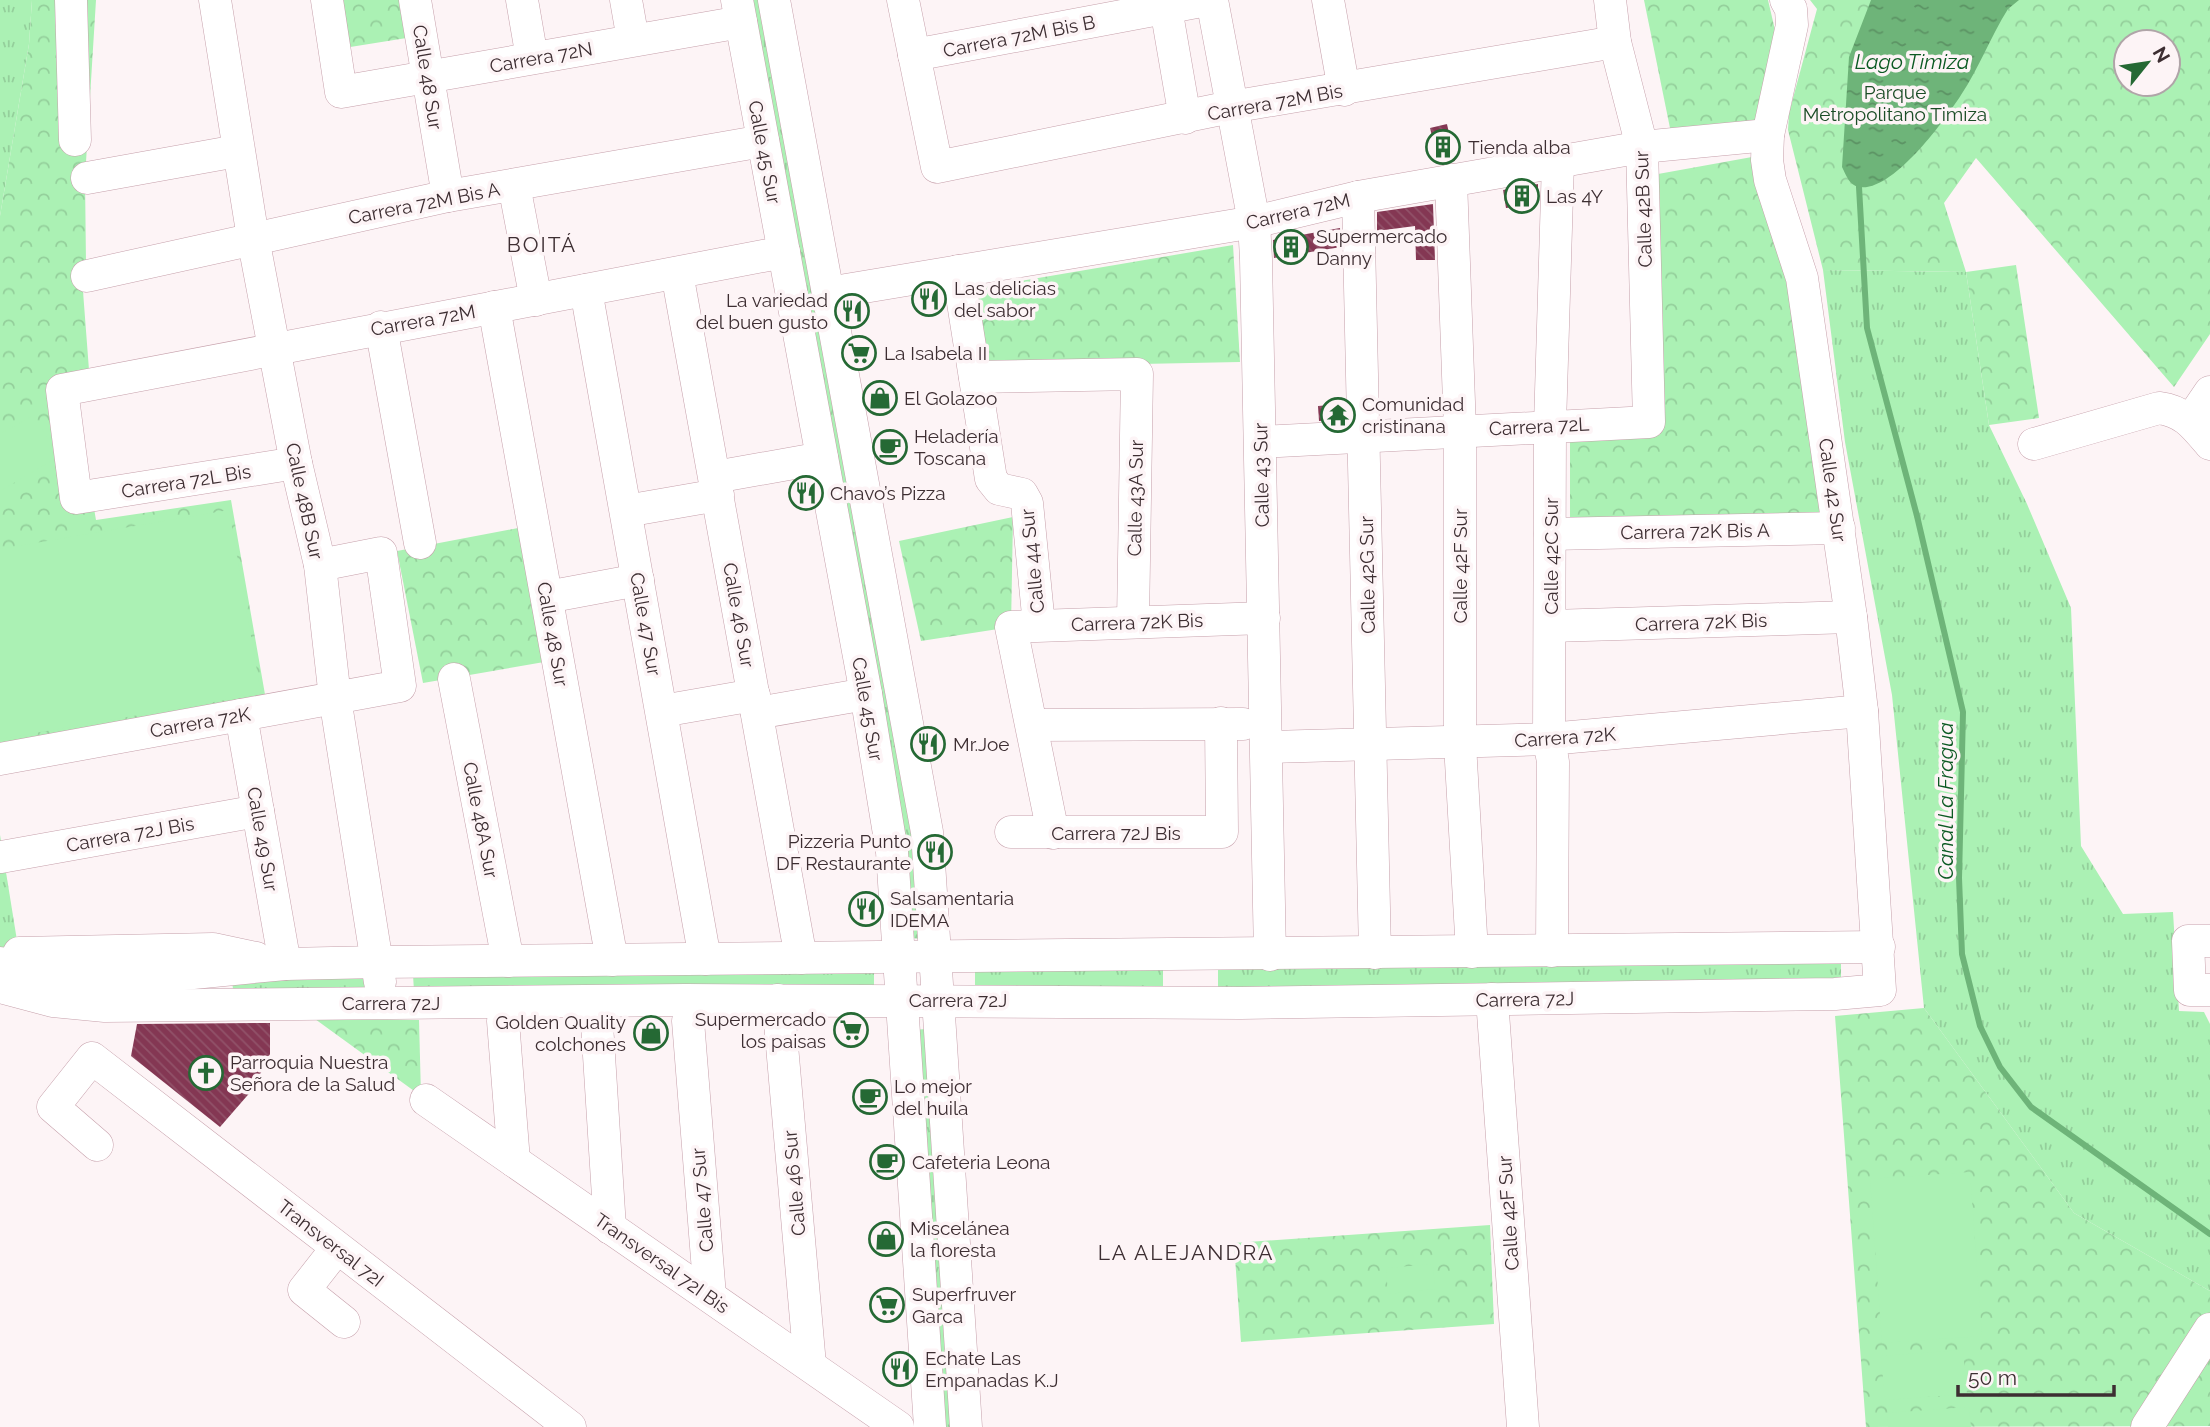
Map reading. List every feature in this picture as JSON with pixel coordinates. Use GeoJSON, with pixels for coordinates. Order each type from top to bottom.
{"type":"FeatureCollection","features":[{"type":"Feature","properties":{"kind":"street"},"geometry":{"type":"LineString","coordinates":[[71,0],[75,140]]}},
{"type":"Feature","properties":{"kind":"street","name":"Calle 48B Sur"},"geometry":{"type":"LineString","coordinates":[[215,0],[253,238],[296,463],[320,565],[335,698],[383,1003]]}},
{"type":"Feature","properties":{"kind":"street","name":"Carrera 72N"},"geometry":{"type":"LineString","coordinates":[[327,0],[341,92],[634,40],[739,11]]}},
{"type":"Feature","properties":{"kind":"street","name":"Calle 48 Sur"},"geometry":{"type":"LineString","coordinates":[[415,0],[447,196]]}},
{"type":"Feature","properties":{"kind":"street"},"geometry":{"type":"LineString","coordinates":[[522,0],[532,58]]}},
{"type":"Feature","properties":{"kind":"street"},"geometry":{"type":"LineString","coordinates":[[626,0],[634,40]]}},
{"type":"Feature","properties":{"kind":"street","name":"Calle 45 Sur"},"geometry":{"type":"LineString","coordinates":[[774,0],[927,832],[966,1427]]}},
{"type":"Feature","properties":{"kind":"street"},"geometry":{"type":"LineString","coordinates":[[903,0],[914,55]]}},
{"type":"Feature","properties":{"kind":"street","name":"Carrera 72M Bis B"},"geometry":{"type":"LineString","coordinates":[[914,55],[1207,0]]}},
{"type":"Feature","properties":{"kind":"street","name":"Calle 43 Sur"},"geometry":{"type":"LineString","coordinates":[[1212,0],[1254,222],[1261,442],[1269,955]]}},
{"type":"Feature","properties":{"kind":"street"},"geometry":{"type":"LineString","coordinates":[[1328,0],[1344,90]]}},
{"type":"Feature","properties":{"kind":"street","name":"Calle 42B Sur"},"geometry":{"type":"LineString","coordinates":[[1610,0],[1615,43],[1642,147],[1649,422]]}},
{"type":"Feature","properties":{"kind":"street","name":"Calle 42 Sur"},"geometry":{"type":"LineString","coordinates":[[1786,0],[1791,9],[1792,25],[1768,135],[1770,180],[1802,278],[1839,528],[1862,711],[1880,990]]}},
{"type":"Feature","properties":{"kind":"street"},"geometry":{"type":"LineString","coordinates":[[1166,8],[1185,118]]}},
{"type":"Feature","properties":{"kind":"street","name":"Calle 45 Sur"},"geometry":{"type":"LineString","coordinates":[[739,11],[866,694],[892,852],[930,1427]]}},
{"type":"Feature","properties":{"kind":"street","name":"Carrera 72M Bis"},"geometry":{"type":"LineString","coordinates":[[914,55],[937,167],[1231,107],[1615,43]]}},
{"type":"Feature","properties":{"kind":"street","name":"Carrera 72M"},"geometry":{"type":"LineString","coordinates":[[828,293],[1254,222],[1358,197],[1642,147],[1768,135]]}},
{"type":"Feature","properties":{"kind":"street","name":"Carrera 72M Bis A"},"geometry":{"type":"LineString","coordinates":[[87,276],[447,196],[763,141]]}},
{"type":"Feature","properties":{"kind":"street"},"geometry":{"type":"LineString","coordinates":[[87,178],[237,151]]}},
{"type":"Feature","properties":{"kind":"street","name":"Calle 42C Sur"},"geometry":{"type":"LineString","coordinates":[[1552,951],[1553,761],[1549,739],[1550,425],[1558,162]]}},
{"type":"Feature","properties":{"kind":"street","name":"Calle 42F Sur"},"geometry":{"type":"LineString","coordinates":[[1451,180],[1460,430],[1461,744],[1472,952]]}},
{"type":"Feature","properties":{"kind":"street"},"geometry":{"type":"LineString","coordinates":[[514,185],[536,300]]}},
{"type":"Feature","properties":{"kind":"street","name":"Calle 42G Sur"},"geometry":{"type":"LineString","coordinates":[[1358,197],[1375,953]]}},
{"type":"Feature","properties":{"kind":"street","name":"Carrera 72M"},"geometry":{"type":"LineString","coordinates":[[76,498],[61,390],[784,252]]}},
{"type":"Feature","properties":{"kind":"street","name":"Calle 44 Sur"},"geometry":{"type":"LineString","coordinates":[[958,271],[991,479],[999,489],[1022,494],[1027,503],[1025,626],[1032,725],[1053,833]]}},
{"type":"Feature","properties":{"kind":"street","name":"Calle 46 Sur"},"geometry":{"type":"LineString","coordinates":[[677,272],[801,958]]}},
{"type":"Feature","properties":{"kind":"street","name":"Calle 47 Sur"},"geometry":{"type":"LineString","coordinates":[[586,290],[705,959]]}},
{"type":"Feature","properties":{"kind":"street","name":"Calle 48 Sur"},"geometry":{"type":"LineString","coordinates":[[494,307],[612,960]]}},
{"type":"Feature","properties":{"kind":"street"},"geometry":{"type":"LineString","coordinates":[[380,327],[420,542]]}},
{"type":"Feature","properties":{"kind":"street","name":"Calle 43A Sur"},"geometry":{"type":"LineString","coordinates":[[975,377],[1137,374],[1133,622]]}},
{"type":"Feature","properties":{"kind":"street"},"geometry":{"type":"LineString","coordinates":[[2034,444],[2146,410],[2172,410],[2204,428],[2210,392]]}},
{"type":"Feature","properties":{"kind":"street","name":"Carrera 72L"},"geometry":{"type":"LineString","coordinates":[[1261,442],[1550,425],[1649,422]]}},
{"type":"Feature","properties":{"kind":"street"},"geometry":{"type":"LineString","coordinates":[[626,511],[822,458]]}},
{"type":"Feature","properties":{"kind":"street","name":"Carrera 72L Bis"},"geometry":{"type":"LineString","coordinates":[[76,498],[296,463]]}},
{"type":"Feature","properties":{"kind":"street","name":"Carrera 72K Bis A"},"geometry":{"type":"LineString","coordinates":[[1550,534],[1839,528]]}},
{"type":"Feature","properties":{"kind":"street","name":"Carrera 72K"},"geometry":{"type":"LineString","coordinates":[[0,759],[400,686],[381,553],[320,565]]}},
{"type":"Feature","properties":{"kind":"street"},"geometry":{"type":"LineString","coordinates":[[547,597],[638,580]]}},
{"type":"Feature","properties":{"kind":"street","name":"Carrera 72K Bis"},"geometry":{"type":"LineString","coordinates":[[1551,626],[1851,617]]}},
{"type":"Feature","properties":{"kind":"street","name":"Carrera 72K Bis"},"geometry":{"type":"LineString","coordinates":[[1025,626],[1264,618]]}},
{"type":"Feature","properties":{"kind":"street","name":"Calle 48A Sur"},"geometry":{"type":"LineString","coordinates":[[454,679],[508,961]]}},
{"type":"Feature","properties":{"kind":"street"},"geometry":{"type":"LineString","coordinates":[[662,711],[866,694]]}},
{"type":"Feature","properties":{"kind":"street","name":"Carrera 72K"},"geometry":{"type":"LineString","coordinates":[[1032,725],[1222,723],[1266,736],[1370,745],[1461,744],[1549,739],[1862,711]]}},
{"type":"Feature","properties":{"kind":"street","name":"Calle 49 Sur"},"geometry":{"type":"LineString","coordinates":[[241,715],[258,811],[277,965]]}},
{"type":"Feature","properties":{"kind":"street","name":"Carrera 72J Bis"},"geometry":{"type":"LineString","coordinates":[[1011,832],[1222,832],[1222,723]]}},
{"type":"Feature","properties":{"kind":"street","name":"Carrera 72J Bis"},"geometry":{"type":"LineString","coordinates":[[1,857],[258,811]]}},
{"type":"Feature","properties":{"kind":"street"},"geometry":{"type":"LineString","coordinates":[[2210,941],[2188,942],[2190,990],[2210,990]]}},
{"type":"Feature","properties":{"kind":"street"},"geometry":{"type":"LineString","coordinates":[[0,987],[23,972],[101,982],[126,982],[277,965],[378,962],[1879,947]]}},
{"type":"Feature","properties":{"kind":"street"},"geometry":{"type":"LineString","coordinates":[[1186,1003],[1187,956]]}},
{"type":"Feature","properties":{"kind":"street","name":"Carrera 72J"},"geometry":{"type":"LineString","coordinates":[[23,972],[105,1006],[778,1000],[1186,1003],[1835,994],[1880,990]]}},
{"type":"Feature","properties":{"kind":"street","name":"Calle 42F Sur"},"geometry":{"type":"LineString","coordinates":[[1492,999],[1523,1427]]}},
{"type":"Feature","properties":{"kind":"street","name":"Calle 46 Sur"},"geometry":{"type":"LineString","coordinates":[[778,1000],[810,1365]]}},
{"type":"Feature","properties":{"kind":"street"},"geometry":{"type":"LineString","coordinates":[[503,1021],[514,1161]]}},
{"type":"Feature","properties":{"kind":"street","name":"Calle 47 Sur"},"geometry":{"type":"LineString","coordinates":[[688,1021],[710,1297]]}},
{"type":"Feature","properties":{"kind":"street"},"geometry":{"type":"LineString","coordinates":[[597,1024],[610,1228]]}},
{"type":"Feature","properties":{"kind":"street","name":"Transversal 72I"},"geometry":{"type":"LineString","coordinates":[[97,1145],[53,1107],[92,1058],[570,1427]]}},
{"type":"Feature","properties":{"kind":"street","name":"Transversal 72I Bis"},"geometry":{"type":"LineString","coordinates":[[426,1100],[898,1427]]}},
{"type":"Feature","properties":{"kind":"street"},"geometry":{"type":"LineString","coordinates":[[337,1248],[304,1290],[344,1322]]}},
{"type":"Feature","properties":{"kind":"street"},"geometry":{"type":"LineString","coordinates":[[2147,1427],[2210,1329]]}},
{"type":"Feature","properties":{"kind":"green space"},"geometry":{"type":"Polygon","coordinates":[[[0,0],[32,0],[29,44],[0,216],[0,0]]]}},
{"type":"Feature","properties":{"kind":"green space"},"geometry":{"type":"Polygon","coordinates":[[[32,0],[96,0],[85,178],[86,264],[81,265],[89,370],[71,376],[96,520],[231,500],[267,706],[0,756],[0,216],[29,44],[32,0]]]}},
{"type":"Feature","properties":{"kind":"green space"},"geometry":{"type":"Polygon","coordinates":[[[336,0],[413,0],[419,36],[344,48],[336,0]]]}},
{"type":"Feature","properties":{"kind":"green space"},"geometry":{"type":"Polygon","coordinates":[[[750,0],[762,0],[858,513],[915,857],[922,939],[912,938],[750,0]]]}},
{"type":"Feature","properties":{"kind":"green space"},"geometry":{"type":"Polygon","coordinates":[[[1644,0],[1768,0],[1775,30],[1760,122],[1671,133],[1644,0]]]}},
{"type":"Feature","properties":{"kind":"green space","name":"Parque Metropolitano Timiza"},"geometry":{"type":"Polygon","coordinates":[[[1810,0],[2210,0],[2210,334],[2174,387],[1976,158],[1944,203],[1966,272],[1823,270],[1788,130],[1789,113],[1817,9],[1810,0]]]}},
{"type":"Feature","properties":{"kind":"green space"},"geometry":{"type":"Polygon","coordinates":[[[1752,157],[1794,300],[1823,515],[1570,525],[1570,436],[1660,435],[1658,174],[1752,157]]]}},
{"type":"Feature","properties":{"kind":"green space"},"geometry":{"type":"Polygon","coordinates":[[[1233,245],[1240,362],[988,367],[974,289],[1233,245]]]}},
{"type":"Feature","properties":{"kind":"green space"},"geometry":{"type":"Polygon","coordinates":[[[2016,265],[2039,418],[1989,425],[1966,272],[2016,265]]]}},
{"type":"Feature","properties":{"kind":"green space"},"geometry":{"type":"Polygon","coordinates":[[[1823,270],[1966,272],[1989,425],[2027,504],[2071,608],[2081,846],[2123,914],[2173,912],[2179,1011],[2204,1012],[2210,1024],[2210,1291],[2074,1213],[1924,1008],[1892,695],[1845,442],[1823,270]]]}},
{"type":"Feature","properties":{"kind":"green space"},"geometry":{"type":"Polygon","coordinates":[[[34,415],[58,457],[0,491],[0,434],[34,415]]]}},
{"type":"Feature","properties":{"kind":"green space"},"geometry":{"type":"Polygon","coordinates":[[[229,510],[261,694],[0,739],[0,549],[229,510]]]}},
{"type":"Feature","properties":{"kind":"green space"},"geometry":{"type":"Polygon","coordinates":[[[1013,517],[1011,627],[921,641],[899,541],[1013,517]]]}},
{"type":"Feature","properties":{"kind":"green space"},"geometry":{"type":"Polygon","coordinates":[[[518,528],[544,662],[423,683],[397,551],[518,528]]]}},
{"type":"Feature","properties":{"kind":"green space"},"geometry":{"type":"Polygon","coordinates":[[[0,835],[19,953],[0,949],[0,835]]]}},
{"type":"Feature","properties":{"kind":"green space"},"geometry":{"type":"Polygon","coordinates":[[[1841,957],[1841,980],[1218,992],[1218,969],[1841,957]]]}},
{"type":"Feature","properties":{"kind":"green space"},"geometry":{"type":"Polygon","coordinates":[[[1163,965],[1163,989],[975,990],[975,966],[1163,965]]]}},
{"type":"Feature","properties":{"kind":"green space"},"geometry":{"type":"Polygon","coordinates":[[[363,969],[365,990],[233,989],[232,981],[363,969]]]}},
{"type":"Feature","properties":{"kind":"green space"},"geometry":{"type":"Polygon","coordinates":[[[874,969],[874,987],[414,992],[413,974],[874,969]]]}},
{"type":"Feature","properties":{"kind":"green space"},"geometry":{"type":"Polygon","coordinates":[[[1924,1008],[2074,1213],[2210,1291],[2210,1426],[1866,1427],[1835,1016],[1924,1008]]]}},
{"type":"Feature","properties":{"kind":"green space"},"geometry":{"type":"Polygon","coordinates":[[[315,1019],[419,1020],[421,1096],[315,1019]]]}},
{"type":"Feature","properties":{"kind":"green space"},"geometry":{"type":"Polygon","coordinates":[[[926,1029],[957,1427],[943,1427],[912,1030],[926,1029]]]}},
{"type":"Feature","properties":{"kind":"green space"},"geometry":{"type":"Polygon","coordinates":[[[1970,1172],[1982,1336],[1882,1343],[1870,1179],[1970,1172]]]}},
{"type":"Feature","properties":{"kind":"green space"},"geometry":{"type":"Polygon","coordinates":[[[1490,1225],[1494,1324],[1241,1342],[1234,1243],[1490,1225]]]}},
{"type":"Feature","properties":{"kind":"green space"},"geometry":{"type":"Polygon","coordinates":[[[1433,1264],[1435,1289],[1388,1294],[1386,1268],[1433,1264]]]}},
{"type":"Feature","properties":{"kind":"green space"},"geometry":{"type":"Polygon","coordinates":[[[1963,1350],[1967,1394],[1885,1400],[1881,1356],[1963,1350]]]}},
{"type":"Feature","properties":{"kind":"green space"},"geometry":{"type":"Polygon","coordinates":[[[1969,1407],[1971,1427],[1888,1427],[1887,1413],[1969,1407]]]}},
{"type":"Feature","properties":{"kind":"water","name":"Lago Timiza"},"geometry":{"type":"Polygon","coordinates":[[[1871,0],[2019,0],[2008,9],[1967,85],[1930,137],[1887,179],[1872,186],[1859,187],[1850,182],[1842,167],[1849,57],[1871,0]]]}},
{"type":"Feature","properties":{"kind":"building","name":"Tienda alba"},"geometry":{"type":"Polygon","coordinates":[[[1447,124],[1455,161],[1439,164],[1430,128],[1447,124]]]}},
{"type":"Feature","properties":{"kind":"building","name":"Las 4Y"},"geometry":{"type":"Polygon","coordinates":[[[1538,184],[1538,204],[1506,208],[1503,190],[1538,184]]]}},
{"type":"Feature","properties":{"kind":"building"},"geometry":{"type":"Polygon","coordinates":[[[1433,204],[1435,260],[1416,260],[1415,226],[1377,231],[1377,212],[1433,204]]]}},
{"type":"Feature","properties":{"kind":"building"},"geometry":{"type":"Polygon","coordinates":[[[1340,228],[1341,247],[1274,258],[1273,240],[1340,228]]]}},
{"type":"Feature","properties":{"kind":"building"},"geometry":{"type":"Polygon","coordinates":[[[1344,404],[1345,419],[1319,421],[1318,406],[1344,404]]]}},
{"type":"Feature","properties":{"kind":"building","name":"Parroquia Nuestra Señora de la Salud"},"geometry":{"type":"Polygon","coordinates":[[[270,1023],[270,1054],[253,1089],[220,1127],[131,1056],[137,1024],[270,1023]]]}},
{"type":"Feature","properties":{"kind":"waterway","name":"Canal La Fragua"},"geometry":{"type":"LineString","coordinates":[[1859,187],[1867,328],[1917,516],[1963,712],[1959,878],[1962,954],[1980,1026],[2000,1067],[2031,1107],[2210,1234]]}},
{"type":"Feature","properties":{"kind":"place","name":"Tienda alba"},"geometry":{"type":"Point","coordinates":[1443,147]}},
{"type":"Feature","properties":{"kind":"place","name":"Las 4Y"},"geometry":{"type":"Point","coordinates":[1522,196]}},
{"type":"Feature","properties":{"kind":"place","name":"Supermercado Danny"},"geometry":{"type":"Point","coordinates":[1291,247]}},
{"type":"Feature","properties":{"kind":"place","name":"Las delicias del sabor"},"geometry":{"type":"Point","coordinates":[929,299]}},
{"type":"Feature","properties":{"kind":"place","name":"La variedad del buen gusto"},"geometry":{"type":"Point","coordinates":[852,311]}},
{"type":"Feature","properties":{"kind":"place","name":"La Isabela II"},"geometry":{"type":"Point","coordinates":[859,353]}},
{"type":"Feature","properties":{"kind":"place","name":"El Golazoo"},"geometry":{"type":"Point","coordinates":[880,398]}},
{"type":"Feature","properties":{"kind":"place","name":"Comunidad cristinana"},"geometry":{"type":"Point","coordinates":[1338,415]}},
{"type":"Feature","properties":{"kind":"place","name":"Heladería Toscana"},"geometry":{"type":"Point","coordinates":[890,447]}},
{"type":"Feature","properties":{"kind":"place","name":"Chavo’s Pizza"},"geometry":{"type":"Point","coordinates":[806,493]}},
{"type":"Feature","properties":{"kind":"place","name":"Mr.Joe"},"geometry":{"type":"Point","coordinates":[928,744]}},
{"type":"Feature","properties":{"kind":"place","name":"Pizzeria Punto DF Restaurante"},"geometry":{"type":"Point","coordinates":[935,852]}},
{"type":"Feature","properties":{"kind":"place","name":"Salsamentaria IDEMA"},"geometry":{"type":"Point","coordinates":[866,909]}},
{"type":"Feature","properties":{"kind":"place","name":"Supermercado los paisas"},"geometry":{"type":"Point","coordinates":[851,1030]}},
{"type":"Feature","properties":{"kind":"place","name":"Golden Quality colchones"},"geometry":{"type":"Point","coordinates":[651,1033]}},
{"type":"Feature","properties":{"kind":"place","name":"Parroquia Nuestra Señora de la Salud"},"geometry":{"type":"Point","coordinates":[206,1073]}},
{"type":"Feature","properties":{"kind":"place","name":"Lo mejor del huila"},"geometry":{"type":"Point","coordinates":[870,1097]}},
{"type":"Feature","properties":{"kind":"place","name":"Cafeteria Leona"},"geometry":{"type":"Point","coordinates":[887,1162]}},
{"type":"Feature","properties":{"kind":"place","name":"Miscelánea la floresta"},"geometry":{"type":"Point","coordinates":[886,1239]}},
{"type":"Feature","properties":{"kind":"place","name":"Superfruver Garca"},"geometry":{"type":"Point","coordinates":[887,1305]}},
{"type":"Feature","properties":{"kind":"place","name":"Echate Las Empanadas K.J"},"geometry":{"type":"Point","coordinates":[900,1369]}},
{"type":"Feature","properties":{"kind":"district","name":"BOITÁ"},"geometry":{"type":"Point","coordinates":[542,244]}},
{"type":"Feature","properties":{"kind":"district","name":"LA ALEJANDRA"},"geometry":{"type":"Point","coordinates":[1186,1252]}}]}
